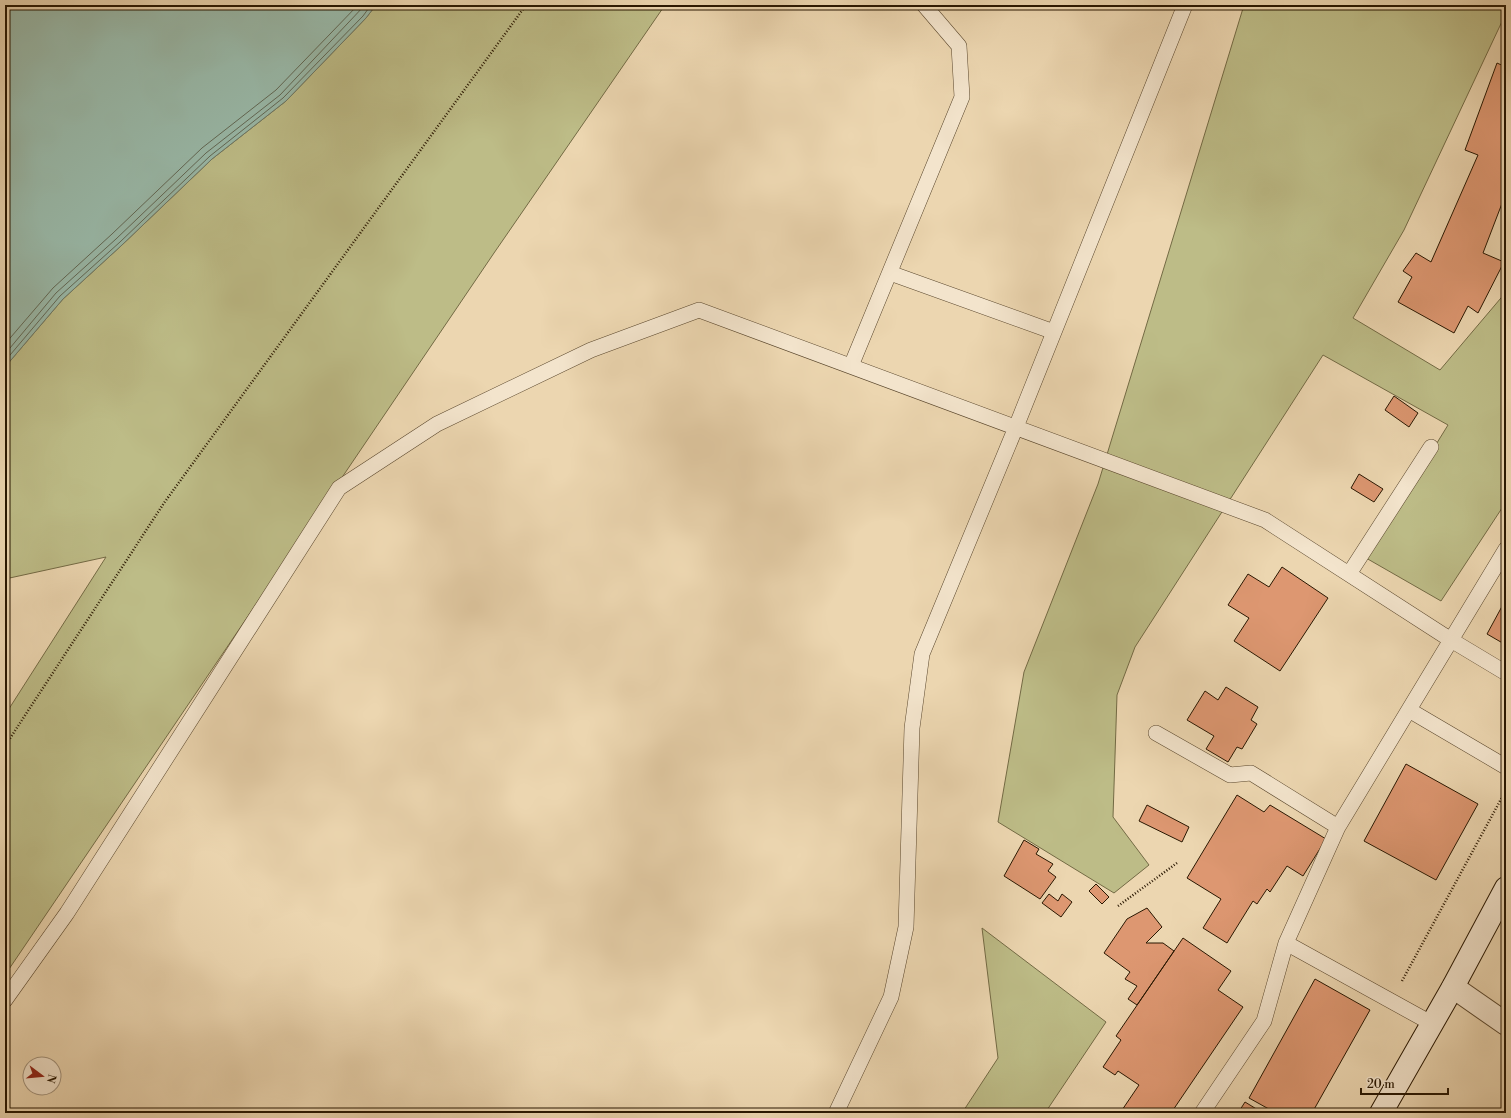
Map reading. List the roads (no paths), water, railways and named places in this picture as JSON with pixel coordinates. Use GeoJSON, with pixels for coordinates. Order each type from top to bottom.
{"type":"FeatureCollection","features":[{"type":"Feature","properties":{"kind":"main road"},"geometry":{"type":"LineString","coordinates":[[1381,1113],[1431,1023],[1453,987],[1506,888]]}},
{"type":"Feature","properties":{"kind":"main road"},"geometry":{"type":"LineString","coordinates":[[1453,987],[1506,1024]]}},
{"type":"Feature","properties":{"kind":"lane"},"geometry":{"type":"LineString","coordinates":[[851,366],[962,97],[959,46],[924,5]]}},
{"type":"Feature","properties":{"kind":"lane"},"geometry":{"type":"LineString","coordinates":[[836,1113],[891,997],[906,927],[912,728],[922,654],[1016,427],[1185,5]]}},
{"type":"Feature","properties":{"kind":"lane"},"geometry":{"type":"LineString","coordinates":[[890,273],[1054,332]]}},
{"type":"Feature","properties":{"kind":"lane"},"geometry":{"type":"LineString","coordinates":[[5,1000],[67,913],[339,488],[437,424],[591,350],[699,310],[1265,520],[1451,640],[1506,673]]}},
{"type":"Feature","properties":{"kind":"lane"},"geometry":{"type":"LineString","coordinates":[[1349,574],[1431,447]]}},
{"type":"Feature","properties":{"kind":"lane"},"geometry":{"type":"LineString","coordinates":[[1202,1113],[1264,1021],[1286,943],[1338,827],[1506,549]]}},
{"type":"Feature","properties":{"kind":"lane"},"geometry":{"type":"LineString","coordinates":[[1408,710],[1506,766]]}},
{"type":"Feature","properties":{"kind":"lane"},"geometry":{"type":"LineString","coordinates":[[1156,733],[1230,775],[1251,773],[1338,827]]}},
{"type":"Feature","properties":{"kind":"lane"},"geometry":{"type":"LineString","coordinates":[[1286,943],[1431,1023]]}},
{"type":"Feature","properties":{"kind":"water"},"geometry":{"type":"Polygon","coordinates":[[[5,5],[376,5],[366,18],[286,101],[212,159],[63,299],[5,367],[5,5]]]}}]}
